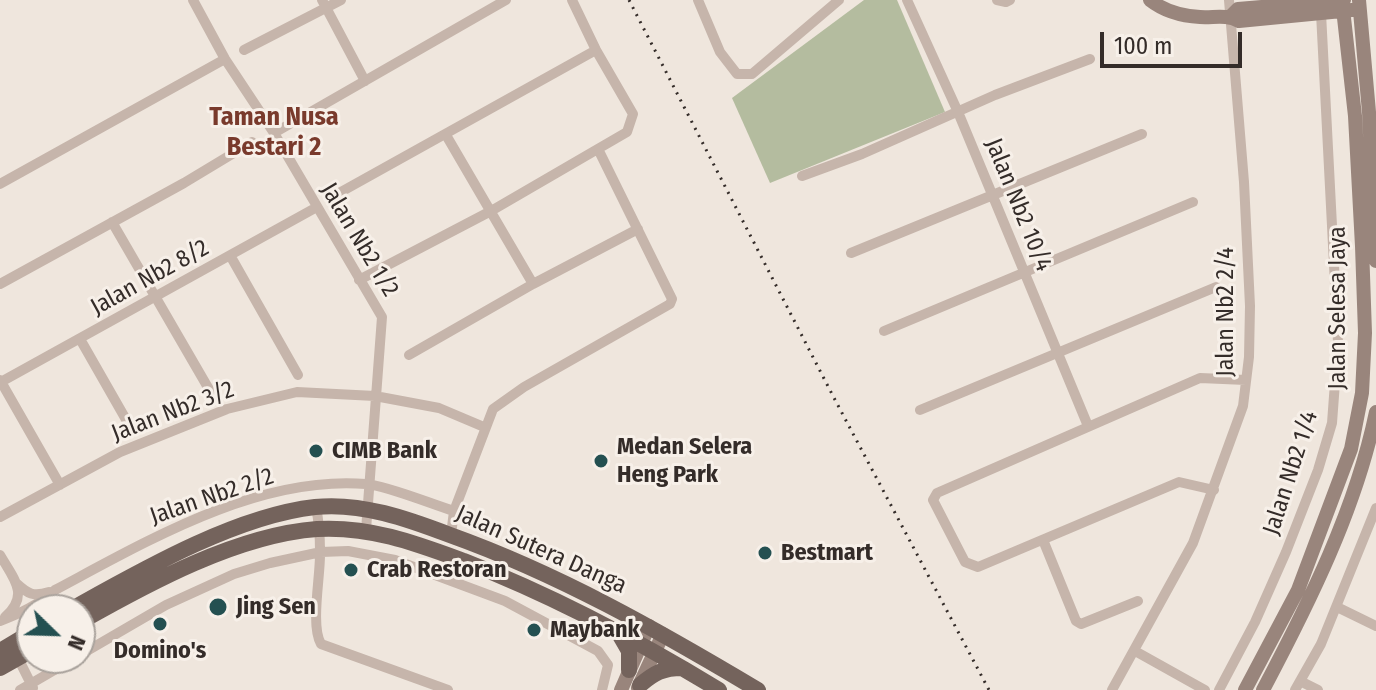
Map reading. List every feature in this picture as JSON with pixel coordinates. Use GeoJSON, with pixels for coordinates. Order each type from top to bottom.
{"type":"FeatureCollection","features":[{"type":"Feature","properties":{"kind":"main road"},"geometry":{"type":"LineString","coordinates":[[1150,0],[1175,13],[1198,17],[1231,16],[1238,9],[1343,3],[1360,5]]}},
{"type":"Feature","properties":{"kind":"main road","name":"Jalan Selesa Jaya"},"geometry":{"type":"LineString","coordinates":[[1245,690],[1298,590],[1351,449],[1371,333],[1355,116],[1343,3]]}},
{"type":"Feature","properties":{"kind":"main road","name":"Jalan Selesa Jaya"},"geometry":{"type":"LineString","coordinates":[[1360,5],[1376,261]]}},
{"type":"Feature","properties":{"kind":"main road","name":"Jalan Selesa Jaya"},"geometry":{"type":"LineString","coordinates":[[1263,690],[1309,603],[1331,552],[1369,446],[1376,412]]}},
{"type":"Feature","properties":{"kind":"main road","name":"Jalan Sutera Danga"},"geometry":{"type":"LineString","coordinates":[[96,596],[179,552],[237,528],[316,507],[366,510],[415,522],[556,577],[656,630],[758,690]]}},
{"type":"Feature","properties":{"kind":"main road","name":"Jalan Sutera Danga"},"geometry":{"type":"LineString","coordinates":[[96,614],[174,574],[269,538],[320,529],[366,530],[411,541],[502,576],[617,630],[719,690]]}},
{"type":"Feature","properties":{"kind":"main road"},"geometry":{"type":"LineString","coordinates":[[617,630],[629,651],[629,670]]}},
{"type":"Feature","properties":{"kind":"main road"},"geometry":{"type":"LineString","coordinates":[[638,687],[656,630]]}},
{"type":"Feature","properties":{"kind":"main road"},"geometry":{"type":"LineString","coordinates":[[621,690],[629,670],[648,648]]}},
{"type":"Feature","properties":{"kind":"main road"},"geometry":{"type":"LineString","coordinates":[[638,687],[653,673],[667,668],[683,668]]}},
{"type":"Feature","properties":{"kind":"street","name":"Jalan Nb2 1/2"},"geometry":{"type":"LineString","coordinates":[[193,0],[225,59],[274,133],[382,317],[366,530]]}},
{"type":"Feature","properties":{"kind":"street"},"geometry":{"type":"LineString","coordinates":[[244,50],[324,4],[341,0]]}},
{"type":"Feature","properties":{"kind":"street"},"geometry":{"type":"LineString","coordinates":[[274,133],[506,0]]}},
{"type":"Feature","properties":{"kind":"street"},"geometry":{"type":"LineString","coordinates":[[359,280],[491,211],[627,132],[633,114],[596,50],[572,0]]}},
{"type":"Feature","properties":{"kind":"street"},"geometry":{"type":"LineString","coordinates":[[701,1],[720,52],[737,74],[752,74],[839,0]]}},
{"type":"Feature","properties":{"kind":"street","name":"Jalan Nb2 10/4"},"geometry":{"type":"LineString","coordinates":[[907,0],[958,112],[1088,426]]}},
{"type":"Feature","properties":{"kind":"street"},"geometry":{"type":"LineString","coordinates":[[997,0],[1010,0]]}},
{"type":"Feature","properties":{"kind":"street","name":"Jalan Nb2 2/4"},"geometry":{"type":"LineString","coordinates":[[1112,690],[1193,543],[1243,406],[1250,306],[1244,182],[1229,0]]}},
{"type":"Feature","properties":{"kind":"street"},"geometry":{"type":"LineString","coordinates":[[324,4],[365,81]]}},
{"type":"Feature","properties":{"kind":"street","name":"Jalan Nb2 1/4"},"geometry":{"type":"LineString","coordinates":[[1219,690],[1255,622],[1286,552],[1318,470],[1332,423],[1338,342],[1320,5]]}},
{"type":"Feature","properties":{"kind":"street"},"geometry":{"type":"LineString","coordinates":[[339,193],[596,50]]}},
{"type":"Feature","properties":{"kind":"street"},"geometry":{"type":"LineString","coordinates":[[0,184],[225,59]]}},
{"type":"Feature","properties":{"kind":"street"},"geometry":{"type":"LineString","coordinates":[[802,176],[862,154],[995,95],[1090,59]]}},
{"type":"Feature","properties":{"kind":"street"},"geometry":{"type":"LineString","coordinates":[[851,253],[1142,134]]}},
{"type":"Feature","properties":{"kind":"street"},"geometry":{"type":"LineString","coordinates":[[446,135],[533,284]]}},
{"type":"Feature","properties":{"kind":"street"},"geometry":{"type":"LineString","coordinates":[[0,284],[252,142]]}},
{"type":"Feature","properties":{"kind":"street"},"geometry":{"type":"LineString","coordinates":[[451,535],[454,511],[493,409],[524,387],[670,304],[671,294],[598,149]]}},
{"type":"Feature","properties":{"kind":"street"},"geometry":{"type":"LineString","coordinates":[[884,331],[1193,202]]}},
{"type":"Feature","properties":{"kind":"street","name":"Jalan Nb2 8/2"},"geometry":{"type":"LineString","coordinates":[[1,381],[317,207]]}},
{"type":"Feature","properties":{"kind":"street"},"geometry":{"type":"LineString","coordinates":[[112,222],[210,391]]}},
{"type":"Feature","properties":{"kind":"street"},"geometry":{"type":"LineString","coordinates":[[409,355],[533,284],[638,229]]}},
{"type":"Feature","properties":{"kind":"street"},"geometry":{"type":"LineString","coordinates":[[231,257],[298,375]]}},
{"type":"Feature","properties":{"kind":"street"},"geometry":{"type":"LineString","coordinates":[[920,410],[1216,287]]}},
{"type":"Feature","properties":{"kind":"street"},"geometry":{"type":"LineString","coordinates":[[80,339],[128,423]]}},
{"type":"Feature","properties":{"kind":"street"},"geometry":{"type":"LineString","coordinates":[[1214,490],[1179,482],[978,567],[965,562],[934,502],[937,493],[1200,378],[1246,380]]}},
{"type":"Feature","properties":{"kind":"street"},"geometry":{"type":"LineString","coordinates":[[1,381],[60,485]]}},
{"type":"Feature","properties":{"kind":"street","name":"Jalan Nb2 3/2"},"geometry":{"type":"LineString","coordinates":[[0,517],[120,452],[227,409],[297,392],[375,396],[439,408],[484,427]]}},
{"type":"Feature","properties":{"kind":"street","name":"Jalan Nb2 2/2"},"geometry":{"type":"LineString","coordinates":[[0,621],[43,601],[55,590],[159,534],[247,501],[306,487],[368,484],[454,511]]}},
{"type":"Feature","properties":{"kind":"street"},"geometry":{"type":"LineString","coordinates":[[316,507],[321,552],[318,638],[327,648],[448,690]]}},
{"type":"Feature","properties":{"kind":"street"},"geometry":{"type":"LineString","coordinates":[[1318,690],[1297,685],[1321,644],[1373,527],[1376,508]]}},
{"type":"Feature","properties":{"kind":"street"},"geometry":{"type":"LineString","coordinates":[[1043,540],[1076,621],[1081,624],[1138,601]]}},
{"type":"Feature","properties":{"kind":"street"},"geometry":{"type":"LineString","coordinates":[[96,646],[166,605],[234,574],[321,552],[348,551],[395,560],[505,601],[598,651],[608,665],[602,690]]}},
{"type":"Feature","properties":{"kind":"street"},"geometry":{"type":"LineString","coordinates":[[0,555],[16,583],[20,599],[17,607],[0,621]]}},
{"type":"Feature","properties":{"kind":"street"},"geometry":{"type":"LineString","coordinates":[[16,583],[29,594],[38,596],[55,590]]}},
{"type":"Feature","properties":{"kind":"street"},"geometry":{"type":"LineString","coordinates":[[1337,607],[1376,626]]}},
{"type":"Feature","properties":{"kind":"street"},"geometry":{"type":"LineString","coordinates":[[1135,651],[1205,690]]}},
{"type":"Feature","properties":{"kind":"street"},"geometry":{"type":"LineString","coordinates":[[1255,690],[1279,660]]}},
{"type":"Feature","properties":{"kind":"street"},"geometry":{"type":"LineString","coordinates":[[20,690],[32,687],[52,674]]}},
{"type":"Feature","properties":{"kind":"green space"},"geometry":{"type":"Polygon","coordinates":[[[864,0],[897,0],[945,112],[770,183],[732,98],[864,0]]]}},
{"type":"Feature","properties":{"kind":"railway"},"geometry":{"type":"LineString","coordinates":[[629,0],[989,690]]}},
{"type":"Feature","properties":{"kind":"place","name":"CIMB Bank"},"geometry":{"type":"Point","coordinates":[316,451]}},
{"type":"Feature","properties":{"kind":"place","name":"Medan Selera Heng Park"},"geometry":{"type":"Point","coordinates":[601,461]}},
{"type":"Feature","properties":{"kind":"place","name":"Bestmart"},"geometry":{"type":"Point","coordinates":[765,553]}},
{"type":"Feature","properties":{"kind":"place","name":"Crab Restoran"},"geometry":{"type":"Point","coordinates":[351,570]}},
{"type":"Feature","properties":{"kind":"place","name":"Jing Sen"},"geometry":{"type":"Point","coordinates":[218,607]}},
{"type":"Feature","properties":{"kind":"place","name":"Domino's"},"geometry":{"type":"Point","coordinates":[160,624]}},
{"type":"Feature","properties":{"kind":"place","name":"Maybank"},"geometry":{"type":"Point","coordinates":[534,630]}},
{"type":"Feature","properties":{"kind":"district","name":"Taman Nusa Bestari 2"},"geometry":{"type":"Point","coordinates":[274,133]}}]}
